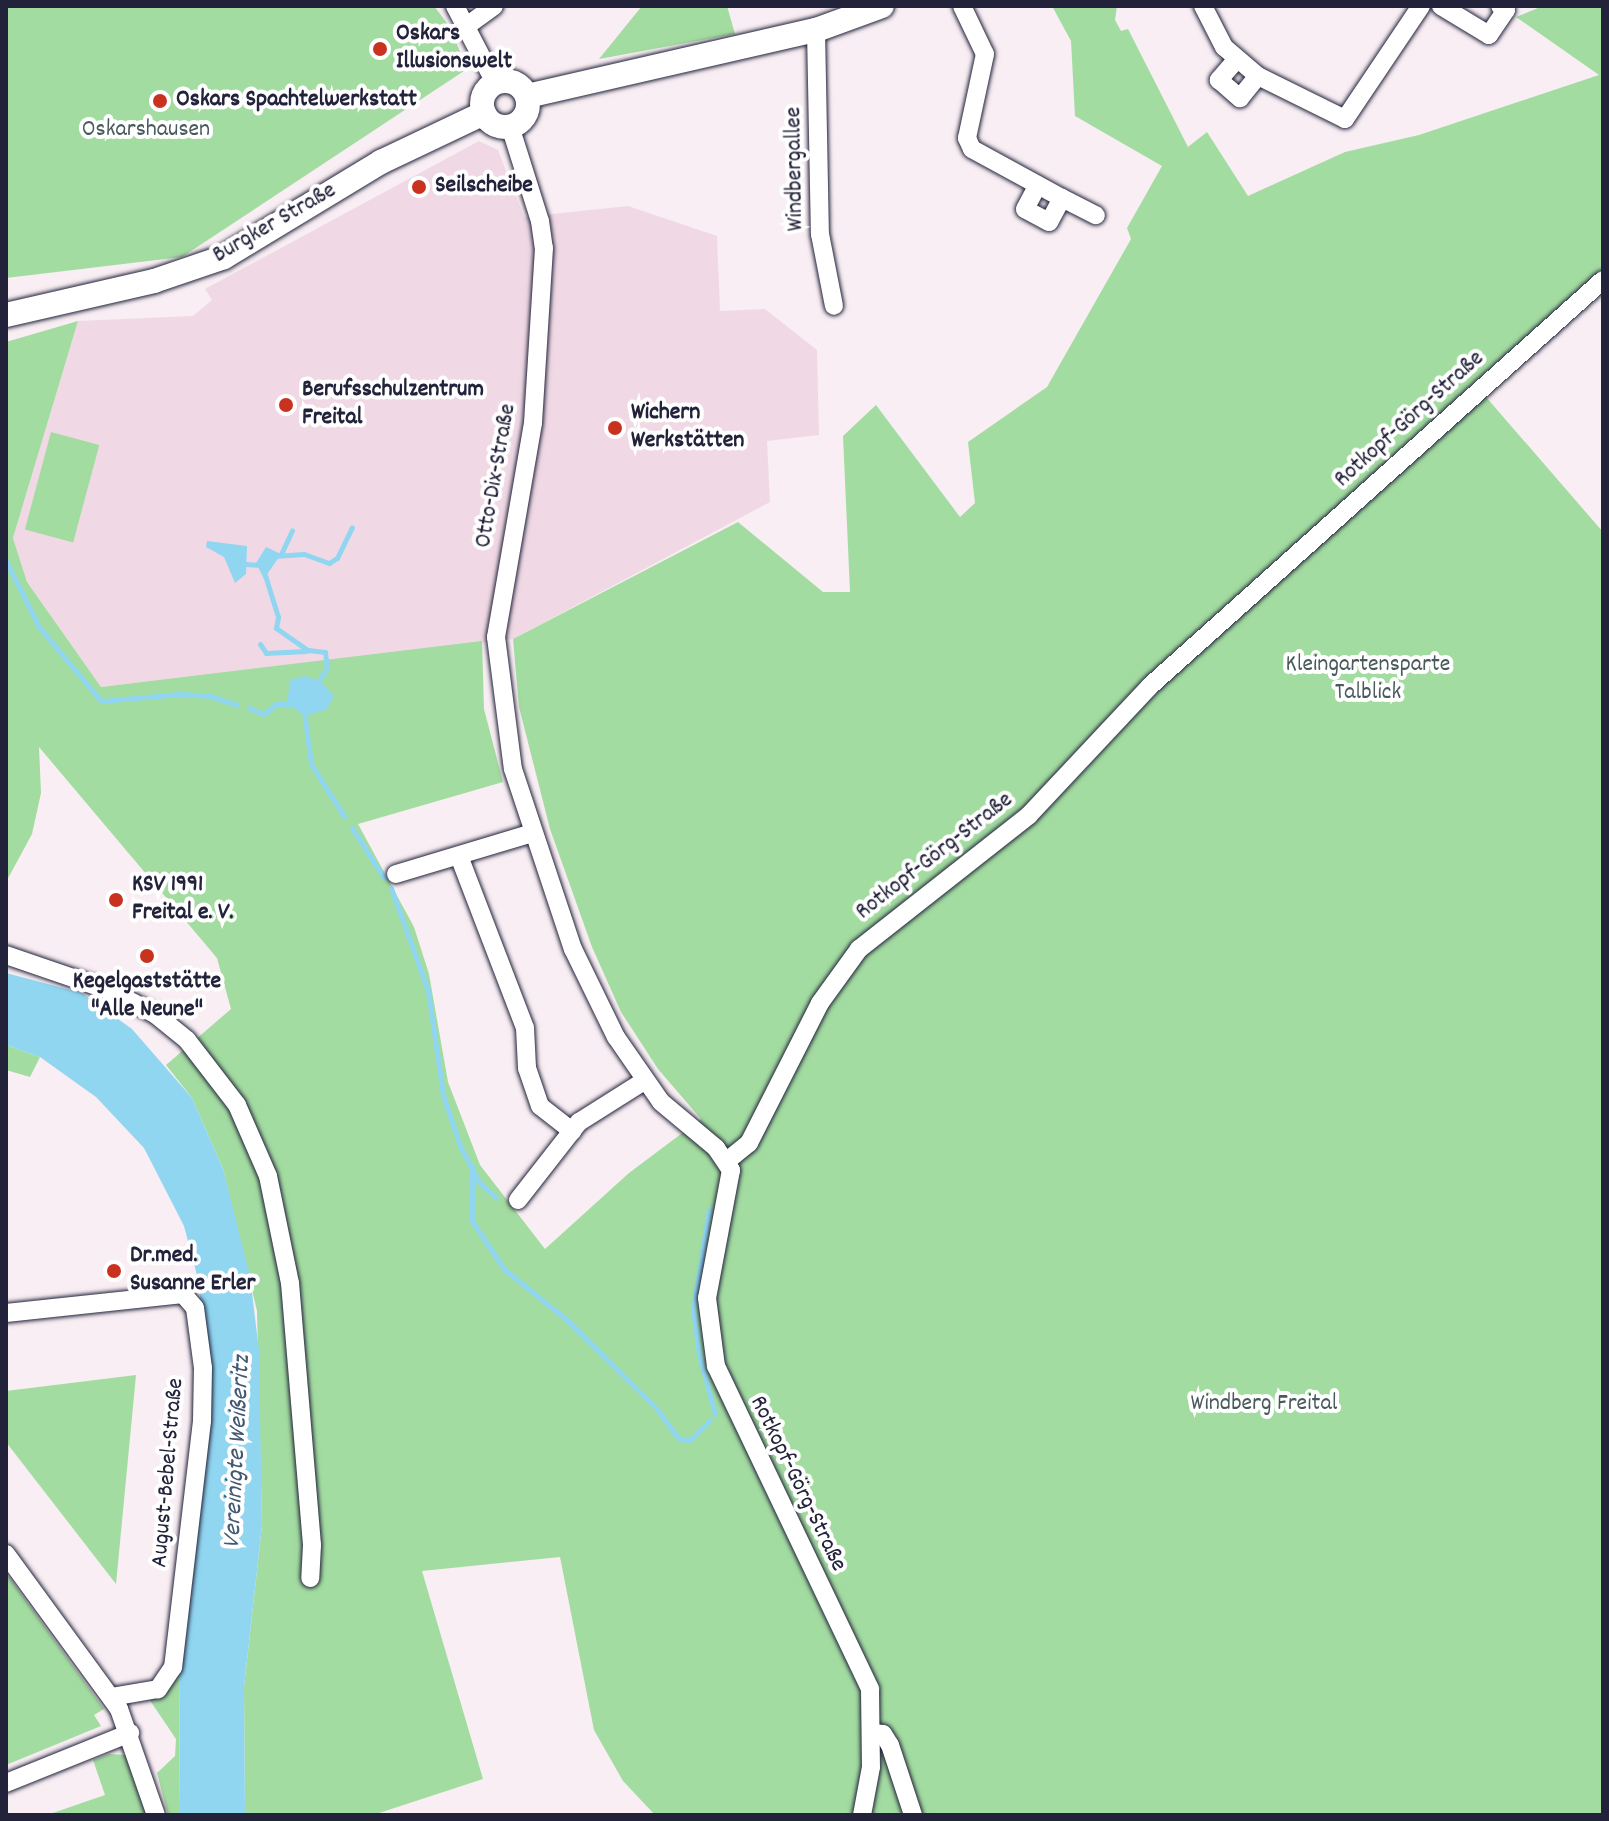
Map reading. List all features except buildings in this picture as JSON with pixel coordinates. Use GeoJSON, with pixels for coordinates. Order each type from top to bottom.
{"type":"FeatureCollection","features":[{"type":"Feature","properties":{"kind":"main road"},"geometry":{"type":"LineString","coordinates":[[527,96],[816,30],[882,6]]}},
{"type":"Feature","properties":{"kind":"main road"},"geometry":{"type":"LineString","coordinates":[[510,81],[527,96],[527,111],[510,126],[495,124],[484,113],[485,93],[495,83],[510,81]]}},
{"type":"Feature","properties":{"kind":"main road","name":"Burgker Straße"},"geometry":{"type":"LineString","coordinates":[[6,315],[154,281],[224,257],[381,162],[484,113]]}},
{"type":"Feature","properties":{"kind":"street"},"geometry":{"type":"LineString","coordinates":[[455,6],[468,25],[495,83]]}},
{"type":"Feature","properties":{"kind":"street"},"geometry":{"type":"LineString","coordinates":[[468,25],[494,6]]}},
{"type":"Feature","properties":{"kind":"street"},"geometry":{"type":"LineString","coordinates":[[962,6],[985,54],[967,138],[972,149],[1096,215]]}},
{"type":"Feature","properties":{"kind":"street"},"geometry":{"type":"LineString","coordinates":[[1203,6],[1216,35],[1237,59],[1258,76],[1345,119],[1421,6]]}},
{"type":"Feature","properties":{"kind":"street"},"geometry":{"type":"LineString","coordinates":[[1441,6],[1467,12],[1489,35],[1506,10],[1500,6]]}},
{"type":"Feature","properties":{"kind":"street","name":"Windbergallee"},"geometry":{"type":"LineString","coordinates":[[816,30],[820,234],[834,306]]}},
{"type":"Feature","properties":{"kind":"street"},"geometry":{"type":"LineString","coordinates":[[1237,59],[1219,80],[1240,98],[1258,76]]}},
{"type":"Feature","properties":{"kind":"street","name":"Otto-Dix-Straße"},"geometry":{"type":"LineString","coordinates":[[510,126],[540,221],[543,303],[533,423],[499,601],[496,659],[513,769],[533,833],[594,996],[644,1081],[728,1160]]}},
{"type":"Feature","properties":{"kind":"street"},"geometry":{"type":"LineString","coordinates":[[1038,185],[1025,209],[1049,222],[1062,198]]}},
{"type":"Feature","properties":{"kind":"street","name":"Rotkopf-Görg-Straße"},"geometry":{"type":"LineString","coordinates":[[862,1815],[872,1733],[870,1689],[716,1366],[707,1298],[711,1255],[730,1186],[728,1160],[749,1143],[790,1057],[846,965],[887,923],[1029,815],[1150,686],[1603,280]]}},
{"type":"Feature","properties":{"kind":"street"},"geometry":{"type":"LineString","coordinates":[[396,874],[533,833]]}},
{"type":"Feature","properties":{"kind":"street"},"geometry":{"type":"LineString","coordinates":[[459,856],[525,1028],[527,1068],[540,1106],[572,1131]]}},
{"type":"Feature","properties":{"kind":"street"},"geometry":{"type":"LineString","coordinates":[[6,955],[111,991],[155,1014],[187,1040],[237,1105],[268,1176],[290,1283],[312,1545],[310,1578]]}},
{"type":"Feature","properties":{"kind":"street"},"geometry":{"type":"LineString","coordinates":[[518,1200],[572,1131],[599,1107],[644,1081]]}},
{"type":"Feature","properties":{"kind":"street","name":"August-Bebel-Straße"},"geometry":{"type":"LineString","coordinates":[[6,1313],[183,1294],[195,1308],[203,1368],[202,1421],[173,1667],[158,1689],[111,1697]]}},
{"type":"Feature","properties":{"kind":"street"},"geometry":{"type":"LineString","coordinates":[[6,1554],[111,1697],[130,1733],[156,1815]]}},
{"type":"Feature","properties":{"kind":"street"},"geometry":{"type":"LineString","coordinates":[[6,1783],[130,1733]]}},
{"type":"Feature","properties":{"kind":"street"},"geometry":{"type":"LineString","coordinates":[[872,1733],[883,1734],[890,1745],[913,1815]]}},
{"type":"Feature","properties":{"kind":"shaded area","name":"Berufsschulzentrum Freital"},"geometry":{"type":"Polygon","coordinates":[[[479,141],[498,150],[524,217],[628,206],[717,236],[720,311],[765,309],[817,350],[819,435],[767,441],[770,502],[513,639],[101,687],[27,582],[13,538],[78,321],[193,316],[212,300],[205,289],[479,141]]]}},
{"type":"Feature","properties":{"kind":"green space","name":"Oskarshausen"},"geometry":{"type":"Polygon","coordinates":[[[6,6],[434,6],[450,27],[467,69],[182,257],[6,278],[6,6]]]}},
{"type":"Feature","properties":{"kind":"green space"},"geometry":{"type":"Polygon","coordinates":[[[642,6],[727,6],[735,34],[599,59],[642,6]]]}},
{"type":"Feature","properties":{"kind":"green space"},"geometry":{"type":"Polygon","coordinates":[[[1052,6],[1117,6],[1115,20],[1121,31],[1128,29],[1188,147],[1207,132],[1248,196],[1345,152],[1419,135],[1599,75],[1516,17],[1543,6],[1603,6],[1603,292],[1486,397],[1603,532],[1603,1815],[655,1815],[623,1781],[594,1730],[560,1557],[422,1571],[483,1779],[373,1815],[245,1815],[244,1687],[262,1525],[257,1311],[223,1169],[192,1098],[166,1065],[231,1009],[217,958],[39,747],[41,793],[32,834],[6,882],[6,342],[78,321],[13,538],[27,582],[101,687],[482,641],[484,709],[503,782],[358,824],[414,927],[429,974],[448,1082],[480,1165],[545,1249],[629,1173],[701,1119],[658,1069],[621,1012],[592,947],[550,829],[519,707],[513,639],[738,522],[823,592],[850,592],[843,436],[876,405],[960,517],[975,503],[968,442],[1047,387],[1131,239],[1127,228],[1162,166],[1075,116],[1071,41],[1052,6]]]}},
{"type":"Feature","properties":{"kind":"green space"},"geometry":{"type":"Polygon","coordinates":[[[51,432],[99,445],[73,542],[25,530],[51,432]]]}},
{"type":"Feature","properties":{"kind":"green space"},"geometry":{"type":"Polygon","coordinates":[[[6,1045],[40,1057],[30,1077],[6,1070],[6,1045]]]}},
{"type":"Feature","properties":{"kind":"green space"},"geometry":{"type":"Polygon","coordinates":[[[136,1375],[116,1584],[6,1442],[6,1391],[136,1375]]]}},
{"type":"Feature","properties":{"kind":"green space"},"geometry":{"type":"Polygon","coordinates":[[[6,1573],[104,1709],[94,1715],[101,1726],[6,1765],[6,1573]]]}},
{"type":"Feature","properties":{"kind":"green space"},"geometry":{"type":"Polygon","coordinates":[[[174,1676],[179,1676],[180,1815],[168,1815],[157,1773],[175,1756],[176,1739],[149,1699],[174,1676]]]}},
{"type":"Feature","properties":{"kind":"green space"},"geometry":{"type":"Polygon","coordinates":[[[109,1754],[126,1755],[148,1815],[47,1815],[105,1795],[93,1760],[109,1754]]]}},
{"type":"Feature","properties":{"kind":"water"},"geometry":{"type":"Polygon","coordinates":[[[207,541],[247,546],[246,574],[235,583],[224,557],[206,547],[207,541]]]}},
{"type":"Feature","properties":{"kind":"water"},"geometry":{"type":"Polygon","coordinates":[[[266,547],[281,554],[264,579],[256,563],[266,547]]]}},
{"type":"Feature","properties":{"kind":"water"},"geometry":{"type":"Polygon","coordinates":[[[305,676],[321,682],[334,696],[327,709],[306,716],[287,704],[290,680],[305,676]]]}},
{"type":"Feature","properties":{"kind":"water","name":"Vereinigte Weißeritz"},"geometry":{"type":"Polygon","coordinates":[[[6,973],[82,993],[132,1029],[192,1098],[223,1169],[250,1276],[259,1351],[262,1525],[244,1687],[245,1815],[180,1815],[179,1664],[208,1368],[198,1279],[184,1226],[144,1148],[96,1097],[40,1057],[6,1045],[6,973]]]}},
{"type":"Feature","properties":{"kind":"waterway"},"geometry":{"type":"LineString","coordinates":[[274,556],[304,554],[329,563],[337,558],[352,527]]}},
{"type":"Feature","properties":{"kind":"waterway"},"geometry":{"type":"LineString","coordinates":[[281,554],[292,530]]}},
{"type":"Feature","properties":{"kind":"waterway"},"geometry":{"type":"LineString","coordinates":[[6,561],[39,627],[101,701],[180,694],[210,696],[237,705]]}},
{"type":"Feature","properties":{"kind":"waterway"},"geometry":{"type":"LineString","coordinates":[[246,564],[261,565]]}},
{"type":"Feature","properties":{"kind":"waterway"},"geometry":{"type":"LineString","coordinates":[[265,575],[278,617],[276,628],[308,650],[325,652],[327,668],[316,685]]}},
{"type":"Feature","properties":{"kind":"waterway"},"geometry":{"type":"LineString","coordinates":[[260,644],[266,653],[306,651]]}},
{"type":"Feature","properties":{"kind":"waterway"},"geometry":{"type":"LineString","coordinates":[[249,708],[264,714],[276,704],[291,704]]}},
{"type":"Feature","properties":{"kind":"waterway"},"geometry":{"type":"LineString","coordinates":[[304,712],[311,764],[344,816]]}},
{"type":"Feature","properties":{"kind":"waterway"},"geometry":{"type":"LineString","coordinates":[[352,828],[384,878]]}},
{"type":"Feature","properties":{"kind":"waterway"},"geometry":{"type":"LineString","coordinates":[[391,888],[428,991],[443,1095],[460,1146],[479,1182],[496,1198]]}},
{"type":"Feature","properties":{"kind":"waterway"},"geometry":{"type":"LineString","coordinates":[[472,1166],[472,1221],[504,1269],[567,1320],[657,1409],[679,1439],[690,1440],[710,1420]]}},
{"type":"Feature","properties":{"kind":"waterway"},"geometry":{"type":"LineString","coordinates":[[709,1209],[693,1309],[699,1355],[715,1414]]}},
{"type":"Feature","properties":{"kind":"place","name":"Oskars Illusionswelt"},"geometry":{"type":"Point","coordinates":[380,49]}},
{"type":"Feature","properties":{"kind":"place","name":"Oskars Spachtelwerkstatt"},"geometry":{"type":"Point","coordinates":[160,101]}},
{"type":"Feature","properties":{"kind":"place","name":"Seilscheibe"},"geometry":{"type":"Point","coordinates":[419,187]}},
{"type":"Feature","properties":{"kind":"place","name":"Berufsschulzentrum Freital"},"geometry":{"type":"Point","coordinates":[286,405]}},
{"type":"Feature","properties":{"kind":"place","name":"Wichern Werkstätten"},"geometry":{"type":"Point","coordinates":[615,428]}},
{"type":"Feature","properties":{"kind":"place","name":"KSV 1991 Freital e. V."},"geometry":{"type":"Point","coordinates":[116,900]}},
{"type":"Feature","properties":{"kind":"place","name":"Kegelgaststätte \"Alle Neune\""},"geometry":{"type":"Point","coordinates":[147,956]}},
{"type":"Feature","properties":{"kind":"place","name":"Dr.med. Susanne Erler"},"geometry":{"type":"Point","coordinates":[114,1271]}},
{"type":"Feature","properties":{"kind":"park label","name":"Kleingartensparte Talblick"},"geometry":{"type":"Point","coordinates":[1368,680]}},
{"type":"Feature","properties":{"kind":"park label","name":"Windberg Freital"},"geometry":{"type":"Point","coordinates":[1264,1405]}}]}
